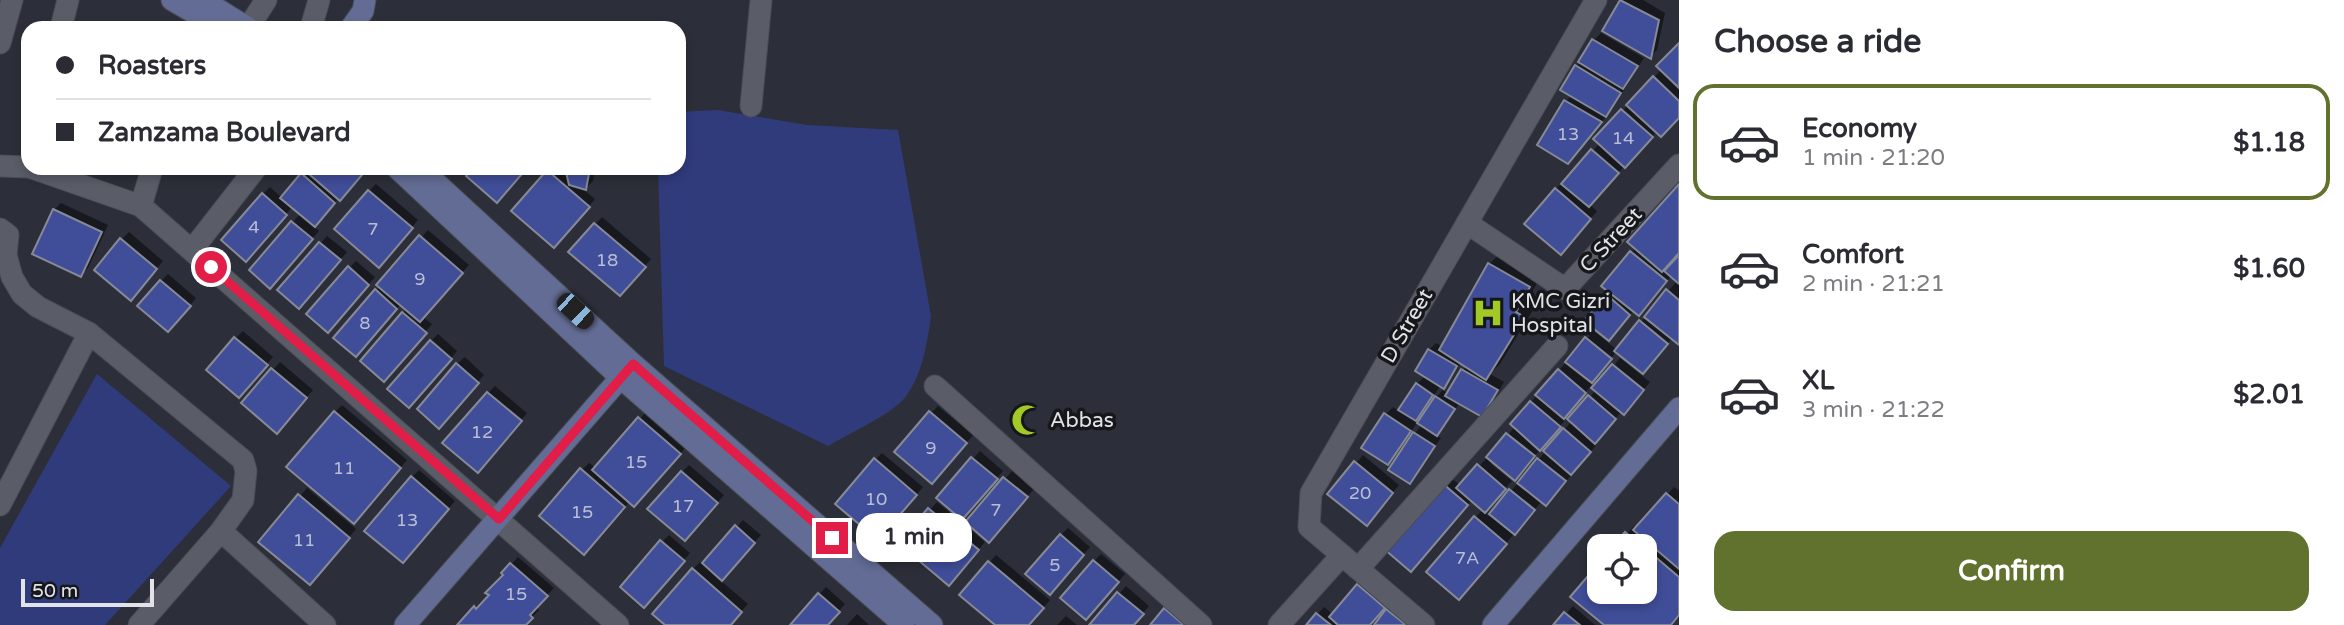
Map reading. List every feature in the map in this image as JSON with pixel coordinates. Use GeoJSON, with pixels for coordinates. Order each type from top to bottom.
{"type":"FeatureCollection","features":[{"type":"Feature","properties":{"kind":"main road"},"geometry":{"type":"LineString","coordinates":[[172,0],[198,14],[223,21]]}},
{"type":"Feature","properties":{"kind":"main road"},"geometry":{"type":"LineString","coordinates":[[356,21],[363,11],[365,0]]}},
{"type":"Feature","properties":{"kind":"main road"},"geometry":{"type":"LineString","coordinates":[[405,175],[627,371],[904,625]]}},
{"type":"Feature","properties":{"kind":"main road"},"geometry":{"type":"LineString","coordinates":[[427,175],[627,371],[932,625]]}},
{"type":"Feature","properties":{"kind":"main road"},"geometry":{"type":"LineString","coordinates":[[405,625],[627,371]]}},
{"type":"Feature","properties":{"kind":"main road"},"geometry":{"type":"LineString","coordinates":[[1493,625],[1679,408]]}},
{"type":"Feature","properties":{"kind":"street"},"geometry":{"type":"LineString","coordinates":[[0,43],[12,0]]}},
{"type":"Feature","properties":{"kind":"street"},"geometry":{"type":"LineString","coordinates":[[63,21],[68,0]]}},
{"type":"Feature","properties":{"kind":"street"},"geometry":{"type":"LineString","coordinates":[[252,21],[266,0]]}},
{"type":"Feature","properties":{"kind":"street"},"geometry":{"type":"LineString","coordinates":[[313,21],[319,0]]}},
{"type":"Feature","properties":{"kind":"street"},"geometry":{"type":"LineString","coordinates":[[751,106],[761,0]]}},
{"type":"Feature","properties":{"kind":"street","name":"D Street"},"geometry":{"type":"LineString","coordinates":[[1424,625],[1309,527],[1311,493],[1596,0]]}},
{"type":"Feature","properties":{"kind":"street","name":"C Street"},"geometry":{"type":"LineString","coordinates":[[1467,223],[1566,289],[1679,165]]}},
{"type":"Feature","properties":{"kind":"street"},"geometry":{"type":"LineString","coordinates":[[0,166],[21,167]]}},
{"type":"Feature","properties":{"kind":"street"},"geometry":{"type":"LineString","coordinates":[[50,175],[141,206],[618,625]]}},
{"type":"Feature","properties":{"kind":"street"},"geometry":{"type":"LineString","coordinates":[[141,206],[150,175]]}},
{"type":"Feature","properties":{"kind":"street"},"geometry":{"type":"LineString","coordinates":[[192,250],[251,175]]}},
{"type":"Feature","properties":{"kind":"street"},"geometry":{"type":"LineString","coordinates":[[0,229],[8,235],[3,261],[22,294],[38,307],[89,332],[243,460],[246,471],[243,500],[221,531],[139,625]]}},
{"type":"Feature","properties":{"kind":"street"},"geometry":{"type":"LineString","coordinates":[[0,505],[89,332]]}},
{"type":"Feature","properties":{"kind":"street"},"geometry":{"type":"LineString","coordinates":[[1279,625],[1350,562],[1557,346]]}},
{"type":"Feature","properties":{"kind":"street"},"geometry":{"type":"LineString","coordinates":[[935,386],[1201,625]]}},
{"type":"Feature","properties":{"kind":"street"},"geometry":{"type":"LineString","coordinates":[[221,531],[325,625]]}},
{"type":"Feature","properties":{"kind":"shaded area"},"geometry":{"type":"Polygon","coordinates":[[[717,110],[807,125],[898,130],[931,316],[926,347],[917,377],[901,402],[882,416],[828,446],[664,366],[658,175],[686,175],[686,112],[717,110]]]}},
{"type":"Feature","properties":{"kind":"shaded area"},"geometry":{"type":"Polygon","coordinates":[[[97,374],[231,486],[105,625],[0,625],[0,548],[97,374]]]}},
{"type":"Feature","properties":{"kind":"building"},"geometry":{"type":"Polygon","coordinates":[[[1620,0],[1659,20],[1651,59],[1602,31],[1620,0]]]}},
{"type":"Feature","properties":{"kind":"building"},"geometry":{"type":"Polygon","coordinates":[[[1592,39],[1638,66],[1623,89],[1578,62],[1592,39]]]}},
{"type":"Feature","properties":{"kind":"building"},"geometry":{"type":"Polygon","coordinates":[[[1679,43],[1679,88],[1656,66],[1679,43]]]}},
{"type":"Feature","properties":{"kind":"building"},"geometry":{"type":"Polygon","coordinates":[[[1575,65],[1621,93],[1606,117],[1560,90],[1575,65]]]}},
{"type":"Feature","properties":{"kind":"building"},"geometry":{"type":"Polygon","coordinates":[[[1653,76],[1679,101],[1679,118],[1661,137],[1626,105],[1653,76]]]}},
{"type":"Feature","properties":{"kind":"building"},"geometry":{"type":"Polygon","coordinates":[[[1564,100],[1602,122],[1568,164],[1537,145],[1564,100]]]}},
{"type":"Feature","properties":{"kind":"building"},"geometry":{"type":"Polygon","coordinates":[[[1621,109],[1653,137],[1625,168],[1593,139],[1621,109]]]}},
{"type":"Feature","properties":{"kind":"building"},"geometry":{"type":"Polygon","coordinates":[[[1591,149],[1619,173],[1589,207],[1561,184],[1591,149]]]}},
{"type":"Feature","properties":{"kind":"building"},"geometry":{"type":"Polygon","coordinates":[[[299,175],[303,175],[335,203],[315,227],[280,198],[299,175]]]}},
{"type":"Feature","properties":{"kind":"building"},"geometry":{"type":"Polygon","coordinates":[[[310,175],[362,175],[340,201],[310,175]]]}},
{"type":"Feature","properties":{"kind":"building"},"geometry":{"type":"Polygon","coordinates":[[[467,175],[521,175],[497,203],[467,175]]]}},
{"type":"Feature","properties":{"kind":"building"},"geometry":{"type":"Polygon","coordinates":[[[543,175],[553,175],[590,207],[554,248],[511,211],[543,175]]]}},
{"type":"Feature","properties":{"kind":"building"},"geometry":{"type":"Polygon","coordinates":[[[567,175],[589,175],[586,190],[569,185],[567,175]]]}},
{"type":"Feature","properties":{"kind":"building"},"geometry":{"type":"Polygon","coordinates":[[[1679,184],[1679,253],[1662,272],[1627,242],[1679,184]]]}},
{"type":"Feature","properties":{"kind":"building"},"geometry":{"type":"Polygon","coordinates":[[[1555,188],[1591,219],[1561,255],[1524,224],[1555,188]]]}},
{"type":"Feature","properties":{"kind":"building"},"geometry":{"type":"Polygon","coordinates":[[[368,190],[413,228],[379,268],[334,229],[368,190]]]}},
{"type":"Feature","properties":{"kind":"building"},"geometry":{"type":"Polygon","coordinates":[[[262,193],[287,215],[246,262],[221,240],[262,193]]]}},
{"type":"Feature","properties":{"kind":"building"},"geometry":{"type":"Polygon","coordinates":[[[53,209],[102,232],[81,277],[32,254],[53,209]]]}},
{"type":"Feature","properties":{"kind":"building"},"geometry":{"type":"Polygon","coordinates":[[[291,221],[313,239],[270,289],[249,270],[291,221]]]}},
{"type":"Feature","properties":{"kind":"building"},"geometry":{"type":"Polygon","coordinates":[[[594,223],[646,267],[620,296],[568,252],[594,223]]]}},
{"type":"Feature","properties":{"kind":"building"},"geometry":{"type":"Polygon","coordinates":[[[419,235],[463,273],[420,322],[376,285],[419,235]]]}},
{"type":"Feature","properties":{"kind":"building"},"geometry":{"type":"Polygon","coordinates":[[[120,238],[157,269],[131,301],[94,270],[120,238]]]}},
{"type":"Feature","properties":{"kind":"building"},"geometry":{"type":"Polygon","coordinates":[[[319,242],[341,260],[299,309],[277,290],[319,242]]]}},
{"type":"Feature","properties":{"kind":"building"},"geometry":{"type":"Polygon","coordinates":[[[1630,251],[1667,281],[1639,316],[1601,286],[1630,251]]]}},
{"type":"Feature","properties":{"kind":"building"},"geometry":{"type":"Polygon","coordinates":[[[1679,255],[1679,284],[1664,271],[1679,255]]]}},
{"type":"Feature","properties":{"kind":"building"},"geometry":{"type":"Polygon","coordinates":[[[1488,263],[1530,287],[1516,312],[1525,317],[1486,380],[1439,350],[1488,263]]]}},
{"type":"Feature","properties":{"kind":"building"},"geometry":{"type":"Polygon","coordinates":[[[348,266],[369,285],[328,333],[306,314],[348,266]]]}},
{"type":"Feature","properties":{"kind":"building"},"geometry":{"type":"Polygon","coordinates":[[[160,280],[191,306],[168,332],[137,306],[160,280]]]}},
{"type":"Feature","properties":{"kind":"building"},"geometry":{"type":"Polygon","coordinates":[[[375,289],[397,309],[356,357],[333,338],[375,289]]]}},
{"type":"Feature","properties":{"kind":"building"},"geometry":{"type":"Polygon","coordinates":[[[1666,289],[1679,300],[1679,345],[1644,317],[1666,289]]]}},
{"type":"Feature","properties":{"kind":"building"},"geometry":{"type":"Polygon","coordinates":[[[1606,294],[1630,315],[1609,341],[1584,321],[1606,294]]]}},
{"type":"Feature","properties":{"kind":"building"},"geometry":{"type":"Polygon","coordinates":[[[402,312],[427,333],[384,382],[360,361],[402,312]]]}},
{"type":"Feature","properties":{"kind":"building"},"geometry":{"type":"Polygon","coordinates":[[[1639,320],[1668,344],[1643,374],[1614,351],[1639,320]]]}},
{"type":"Feature","properties":{"kind":"building"},"geometry":{"type":"Polygon","coordinates":[[[234,337],[268,365],[239,398],[206,370],[234,337]]]}},
{"type":"Feature","properties":{"kind":"building"},"geometry":{"type":"Polygon","coordinates":[[[1585,337],[1612,359],[1592,383],[1565,362],[1585,337]]]}},
{"type":"Feature","properties":{"kind":"building"},"geometry":{"type":"Polygon","coordinates":[[[430,340],[452,359],[409,408],[387,389],[430,340]]]}},
{"type":"Feature","properties":{"kind":"building"},"geometry":{"type":"Polygon","coordinates":[[[1428,349],[1457,366],[1444,389],[1415,371],[1428,349]]]}},
{"type":"Feature","properties":{"kind":"building"},"geometry":{"type":"Polygon","coordinates":[[[456,363],[479,383],[439,429],[417,409],[456,363]]]}},
{"type":"Feature","properties":{"kind":"building"},"geometry":{"type":"Polygon","coordinates":[[[1612,364],[1644,390],[1624,415],[1591,388],[1612,364]]]}},
{"type":"Feature","properties":{"kind":"building"},"geometry":{"type":"Polygon","coordinates":[[[271,368],[307,398],[277,434],[241,403],[271,368]]]}},
{"type":"Feature","properties":{"kind":"building"},"geometry":{"type":"Polygon","coordinates":[[[1461,369],[1498,390],[1482,417],[1445,396],[1461,369]]]}},
{"type":"Feature","properties":{"kind":"building"},"geometry":{"type":"Polygon","coordinates":[[[1558,369],[1586,393],[1564,419],[1535,395],[1558,369]]]}},
{"type":"Feature","properties":{"kind":"building"},"geometry":{"type":"Polygon","coordinates":[[[1416,383],[1433,395],[1416,421],[1398,410],[1416,383]]]}},
{"type":"Feature","properties":{"kind":"building"},"geometry":{"type":"Polygon","coordinates":[[[487,392],[522,421],[478,473],[442,443],[487,392]]]}},
{"type":"Feature","properties":{"kind":"building"},"geometry":{"type":"Polygon","coordinates":[[[1588,395],[1616,419],[1595,444],[1567,419],[1588,395]]]}},
{"type":"Feature","properties":{"kind":"building"},"geometry":{"type":"Polygon","coordinates":[[[1435,396],[1455,409],[1437,436],[1417,423],[1435,396]]]}},
{"type":"Feature","properties":{"kind":"building"},"geometry":{"type":"Polygon","coordinates":[[[1530,401],[1561,427],[1540,451],[1510,424],[1530,401]]]}},
{"type":"Feature","properties":{"kind":"building"},"geometry":{"type":"Polygon","coordinates":[[[334,411],[401,468],[354,524],[286,467],[334,411]]]}},
{"type":"Feature","properties":{"kind":"building"},"geometry":{"type":"Polygon","coordinates":[[[929,411],[967,443],[932,484],[894,452],[929,411]]]}},
{"type":"Feature","properties":{"kind":"building"},"geometry":{"type":"Polygon","coordinates":[[[1384,413],[1411,431],[1388,465],[1361,448],[1384,413]]]}},
{"type":"Feature","properties":{"kind":"building"},"geometry":{"type":"Polygon","coordinates":[[[638,417],[681,454],[634,507],[592,470],[638,417]]]}},
{"type":"Feature","properties":{"kind":"building"},"geometry":{"type":"Polygon","coordinates":[[[1563,428],[1591,452],[1571,475],[1543,451],[1563,428]]]}},
{"type":"Feature","properties":{"kind":"building"},"geometry":{"type":"Polygon","coordinates":[[[1413,432],[1435,446],[1410,484],[1388,470],[1413,432]]]}},
{"type":"Feature","properties":{"kind":"building"},"geometry":{"type":"Polygon","coordinates":[[[1506,433],[1535,456],[1515,481],[1486,457],[1506,433]]]}},
{"type":"Feature","properties":{"kind":"building"},"geometry":{"type":"Polygon","coordinates":[[[971,457],[998,479],[962,520],[936,498],[971,457]]]}},
{"type":"Feature","properties":{"kind":"building"},"geometry":{"type":"Polygon","coordinates":[[[874,458],[917,495],[878,540],[835,504],[874,458]]]}},
{"type":"Feature","properties":{"kind":"building"},"geometry":{"type":"Polygon","coordinates":[[[1537,458],[1566,481],[1546,506],[1517,483],[1537,458]]]}},
{"type":"Feature","properties":{"kind":"building"},"geometry":{"type":"Polygon","coordinates":[[[1354,461],[1393,493],[1367,526],[1327,494],[1354,461]]]}},
{"type":"Feature","properties":{"kind":"building"},"geometry":{"type":"Polygon","coordinates":[[[1477,464],[1506,489],[1485,513],[1456,488],[1477,464]]]}},
{"type":"Feature","properties":{"kind":"building"},"geometry":{"type":"Polygon","coordinates":[[[580,468],[625,507],[584,555],[539,516],[580,468]]]}},
{"type":"Feature","properties":{"kind":"building"},"geometry":{"type":"Polygon","coordinates":[[[681,471],[718,503],[685,541],[647,509],[681,471]]]}},
{"type":"Feature","properties":{"kind":"building"},"geometry":{"type":"Polygon","coordinates":[[[411,476],[449,509],[403,563],[364,531],[411,476]]]}},
{"type":"Feature","properties":{"kind":"building"},"geometry":{"type":"Polygon","coordinates":[[[1003,477],[1028,497],[989,543],[965,522],[1003,477]]]}},
{"type":"Feature","properties":{"kind":"building"},"geometry":{"type":"Polygon","coordinates":[[[1441,482],[1468,505],[1411,572],[1384,549],[1441,482]]]}},
{"type":"Feature","properties":{"kind":"building"},"geometry":{"type":"Polygon","coordinates":[[[1509,489],[1535,510],[1515,535],[1489,514],[1509,489]]]}},
{"type":"Feature","properties":{"kind":"building"},"geometry":{"type":"Polygon","coordinates":[[[1666,493],[1679,504],[1679,569],[1657,550],[1657,534],[1638,534],[1633,530],[1666,493]]]}},
{"type":"Feature","properties":{"kind":"building"},"geometry":{"type":"Polygon","coordinates":[[[298,494],[350,538],[310,585],[258,542],[298,494]]]}},
{"type":"Feature","properties":{"kind":"building"},"geometry":{"type":"Polygon","coordinates":[[[928,508],[979,550],[949,586],[898,543],[928,508]]]}},
{"type":"Feature","properties":{"kind":"building"},"geometry":{"type":"Polygon","coordinates":[[[1474,516],[1507,544],[1459,600],[1426,572],[1474,516]]]}},
{"type":"Feature","properties":{"kind":"building"},"geometry":{"type":"Polygon","coordinates":[[[735,525],[755,543],[722,581],[702,563],[735,525]]]}},
{"type":"Feature","properties":{"kind":"building"},"geometry":{"type":"Polygon","coordinates":[[[1060,534],[1084,555],[1050,595],[1025,574],[1060,534]]]}},
{"type":"Feature","properties":{"kind":"building"},"geometry":{"type":"Polygon","coordinates":[[[660,540],[685,561],[644,608],[620,587],[660,540]]]}},
{"type":"Feature","properties":{"kind":"building"},"geometry":{"type":"Polygon","coordinates":[[[1657,558],[1679,577],[1679,615],[1671,625],[1604,625],[1570,597],[1587,577],[1587,604],[1657,604],[1657,558]]]}},
{"type":"Feature","properties":{"kind":"building"},"geometry":{"type":"Polygon","coordinates":[[[1093,560],[1119,582],[1086,620],[1060,598],[1093,560]]]}},
{"type":"Feature","properties":{"kind":"building"},"geometry":{"type":"Polygon","coordinates":[[[988,561],[1044,608],[1029,625],[995,625],[959,595],[988,561]]]}},
{"type":"Feature","properties":{"kind":"building"},"geometry":{"type":"Polygon","coordinates":[[[510,563],[548,596],[530,615],[533,618],[526,625],[457,625],[474,606],[476,609],[489,595],[485,593],[503,575],[501,573],[510,563]]]}},
{"type":"Feature","properties":{"kind":"building"},"geometry":{"type":"Polygon","coordinates":[[[692,568],[742,612],[731,625],[665,625],[652,614],[692,568]]]}},
{"type":"Feature","properties":{"kind":"building"},"geometry":{"type":"Polygon","coordinates":[[[1357,584],[1385,608],[1370,625],[1338,625],[1329,617],[1357,584]]]}},
{"type":"Feature","properties":{"kind":"building"},"geometry":{"type":"Polygon","coordinates":[[[1117,592],[1144,614],[1134,625],[1089,625],[1117,592]]]}},
{"type":"Feature","properties":{"kind":"building"},"geometry":{"type":"Polygon","coordinates":[[[818,593],[840,612],[828,625],[790,625],[818,593]]]}},
{"type":"Feature","properties":{"kind":"building"},"geometry":{"type":"Polygon","coordinates":[[[1164,608],[1184,625],[1150,625],[1164,608]]]}},
{"type":"Feature","properties":{"kind":"building"},"geometry":{"type":"Polygon","coordinates":[[[1386,609],[1406,625],[1374,625],[1386,609]]]}},
{"type":"Feature","properties":{"kind":"building"},"geometry":{"type":"Polygon","coordinates":[[[1564,612],[1580,625],[1553,625],[1564,612]]]}},
{"type":"Feature","properties":{"kind":"building"},"geometry":{"type":"Polygon","coordinates":[[[1316,613],[1331,625],[1306,625],[1316,613]]]}},
{"type":"Feature","properties":{"kind":"place","name":"KMC Gizri Hospital"},"geometry":{"type":"Point","coordinates":[1488,313]}},
{"type":"Feature","properties":{"kind":"place","name":"Abbas"},"geometry":{"type":"Point","coordinates":[1027,420]}},
{"type":"Feature","properties":{"kind":"route"},"geometry":{"type":"LineString","coordinates":[[211,267],[499,519],[633,364],[832,538]]}}]}
